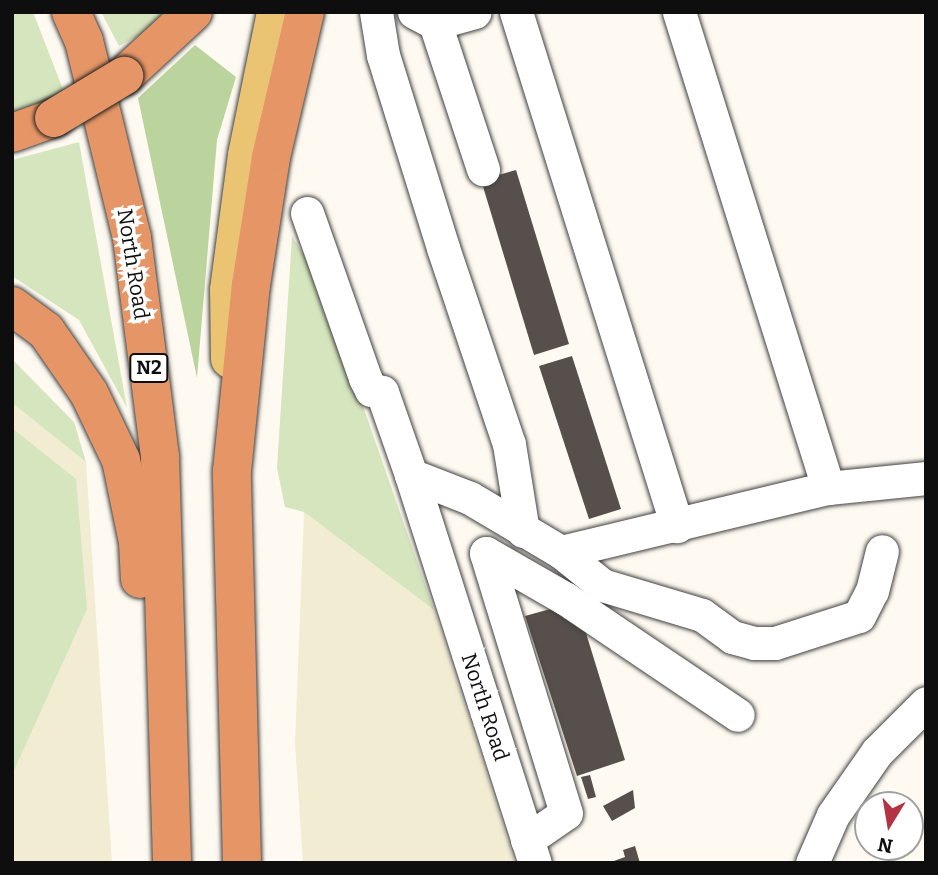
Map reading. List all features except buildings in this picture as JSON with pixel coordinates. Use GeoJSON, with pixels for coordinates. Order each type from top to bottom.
{"type":"FeatureCollection","features":[{"type":"Feature","properties":{"kind":"highway","name":"North Road"},"geometry":{"type":"LineString","coordinates":[[71,12],[84,41],[132,238],[160,457],[172,863]]}},
{"type":"Feature","properties":{"kind":"highway"},"geometry":{"type":"LineString","coordinates":[[12,133],[54,118],[124,75],[193,12]]}},
{"type":"Feature","properties":{"kind":"highway"},"geometry":{"type":"LineString","coordinates":[[242,863],[232,471],[251,285],[271,157],[305,12]]}},
{"type":"Feature","properties":{"kind":"highway"},"geometry":{"type":"LineString","coordinates":[[12,306],[53,341],[89,393],[121,460],[138,542],[160,863]]}},
{"type":"Feature","properties":{"kind":"main road"},"geometry":{"type":"LineString","coordinates":[[232,471],[229,290],[247,155],[276,12]]}},
{"type":"Feature","properties":{"kind":"street"},"geometry":{"type":"LineString","coordinates":[[376,12],[383,55],[443,248],[509,444],[523,531]]}},
{"type":"Feature","properties":{"kind":"street"},"geometry":{"type":"LineString","coordinates":[[475,12],[424,17],[483,169]]}},
{"type":"Feature","properties":{"kind":"street"},"geometry":{"type":"LineString","coordinates":[[516,12],[677,526]]}},
{"type":"Feature","properties":{"kind":"street"},"geometry":{"type":"LineString","coordinates":[[679,12],[828,488]]}},
{"type":"Feature","properties":{"kind":"street","name":"North Road"},"geometry":{"type":"LineString","coordinates":[[311,202],[325,265],[365,378],[371,390],[382,392],[411,475],[531,852]]}},
{"type":"Feature","properties":{"kind":"street"},"geometry":{"type":"LineString","coordinates":[[411,475],[470,498],[561,552],[602,585],[702,615],[732,637],[754,643],[775,643],[859,616],[872,591],[882,551]]}},
{"type":"Feature","properties":{"kind":"street"},"geometry":{"type":"LineString","coordinates":[[561,552],[828,488],[926,478]]}},
{"type":"Feature","properties":{"kind":"street"},"geometry":{"type":"LineString","coordinates":[[531,852],[566,813],[486,553],[566,599],[738,715]]}},
{"type":"Feature","properties":{"kind":"street"},"geometry":{"type":"LineString","coordinates":[[812,863],[833,815],[877,752],[926,703]]}},
{"type":"Feature","properties":{"kind":"shaded area"},"geometry":{"type":"Polygon","coordinates":[[[12,403],[86,462],[112,863],[12,863],[12,403]]]}},
{"type":"Feature","properties":{"kind":"shaded area"},"geometry":{"type":"Polygon","coordinates":[[[304,512],[434,610],[515,863],[303,863],[295,743],[304,512]]]}},
{"type":"Feature","properties":{"kind":"green space"},"geometry":{"type":"Polygon","coordinates":[[[12,12],[33,12],[64,92],[12,119],[12,12]]]}},
{"type":"Feature","properties":{"kind":"green space"},"geometry":{"type":"Polygon","coordinates":[[[101,12],[171,12],[164,22],[119,46],[101,12]]]}},
{"type":"Feature","properties":{"kind":"green space"},"geometry":{"type":"Polygon","coordinates":[[[195,45],[236,77],[217,140],[197,378],[138,98],[195,45]]]}},
{"type":"Feature","properties":{"kind":"green space"},"geometry":{"type":"Polygon","coordinates":[[[79,142],[127,408],[79,320],[12,276],[12,160],[79,142]]]}},
{"type":"Feature","properties":{"kind":"green space"},"geometry":{"type":"Polygon","coordinates":[[[292,236],[319,280],[434,610],[304,512],[285,507],[277,468],[292,236]]]}},
{"type":"Feature","properties":{"kind":"green space"},"geometry":{"type":"Polygon","coordinates":[[[12,359],[74,422],[86,462],[12,403],[12,359]]]}},
{"type":"Feature","properties":{"kind":"green space"},"geometry":{"type":"Polygon","coordinates":[[[12,428],[76,479],[87,609],[12,775],[12,428]]]}}]}
